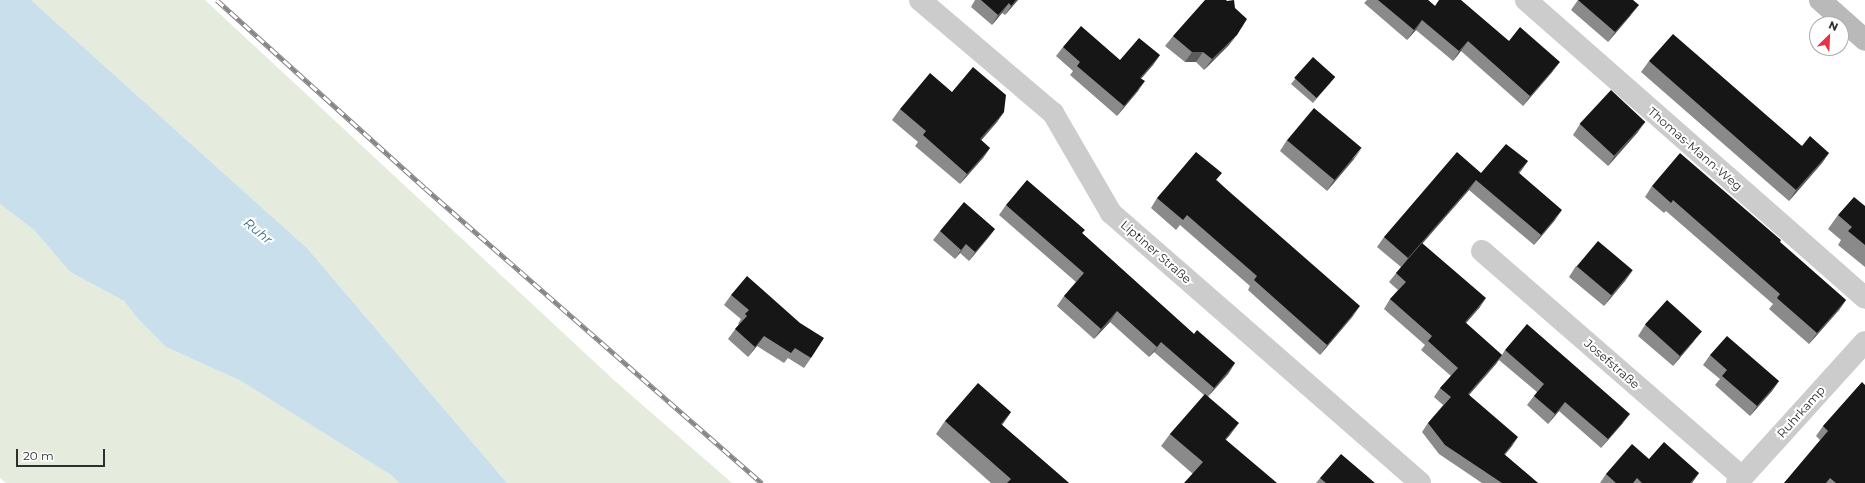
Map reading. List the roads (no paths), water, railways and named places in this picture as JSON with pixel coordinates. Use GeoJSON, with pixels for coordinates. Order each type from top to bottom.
{"type":"FeatureCollection","features":[{"type":"Feature","properties":{"kind":"street","name":"Liptiner Straße"},"geometry":{"type":"LineString","coordinates":[[920,0],[1053,112],[1111,213],[1419,483]]}},
{"type":"Feature","properties":{"kind":"street","name":"Thomas-Mann-Weg"},"geometry":{"type":"LineString","coordinates":[[1526,0],[1865,298]]}},
{"type":"Feature","properties":{"kind":"street"},"geometry":{"type":"LineString","coordinates":[[1820,0],[1865,40]]}},
{"type":"Feature","properties":{"kind":"street","name":"Josefstraße"},"geometry":{"type":"LineString","coordinates":[[1482,251],[1740,480]]}},
{"type":"Feature","properties":{"kind":"street","name":"Ruhrkamp"},"geometry":{"type":"LineString","coordinates":[[1740,480],[1861,353]]}},
{"type":"Feature","properties":{"kind":"water","name":"Ruhr"},"geometry":{"type":"Polygon","coordinates":[[[0,0],[31,0],[307,248],[507,483],[399,483],[391,475],[241,381],[166,347],[138,319],[124,301],[70,272],[34,230],[0,204],[0,0]]]}},
{"type":"Feature","properties":{"kind":"railway"},"geometry":{"type":"LineString","coordinates":[[217,0],[425,188],[762,483]]}}]}
